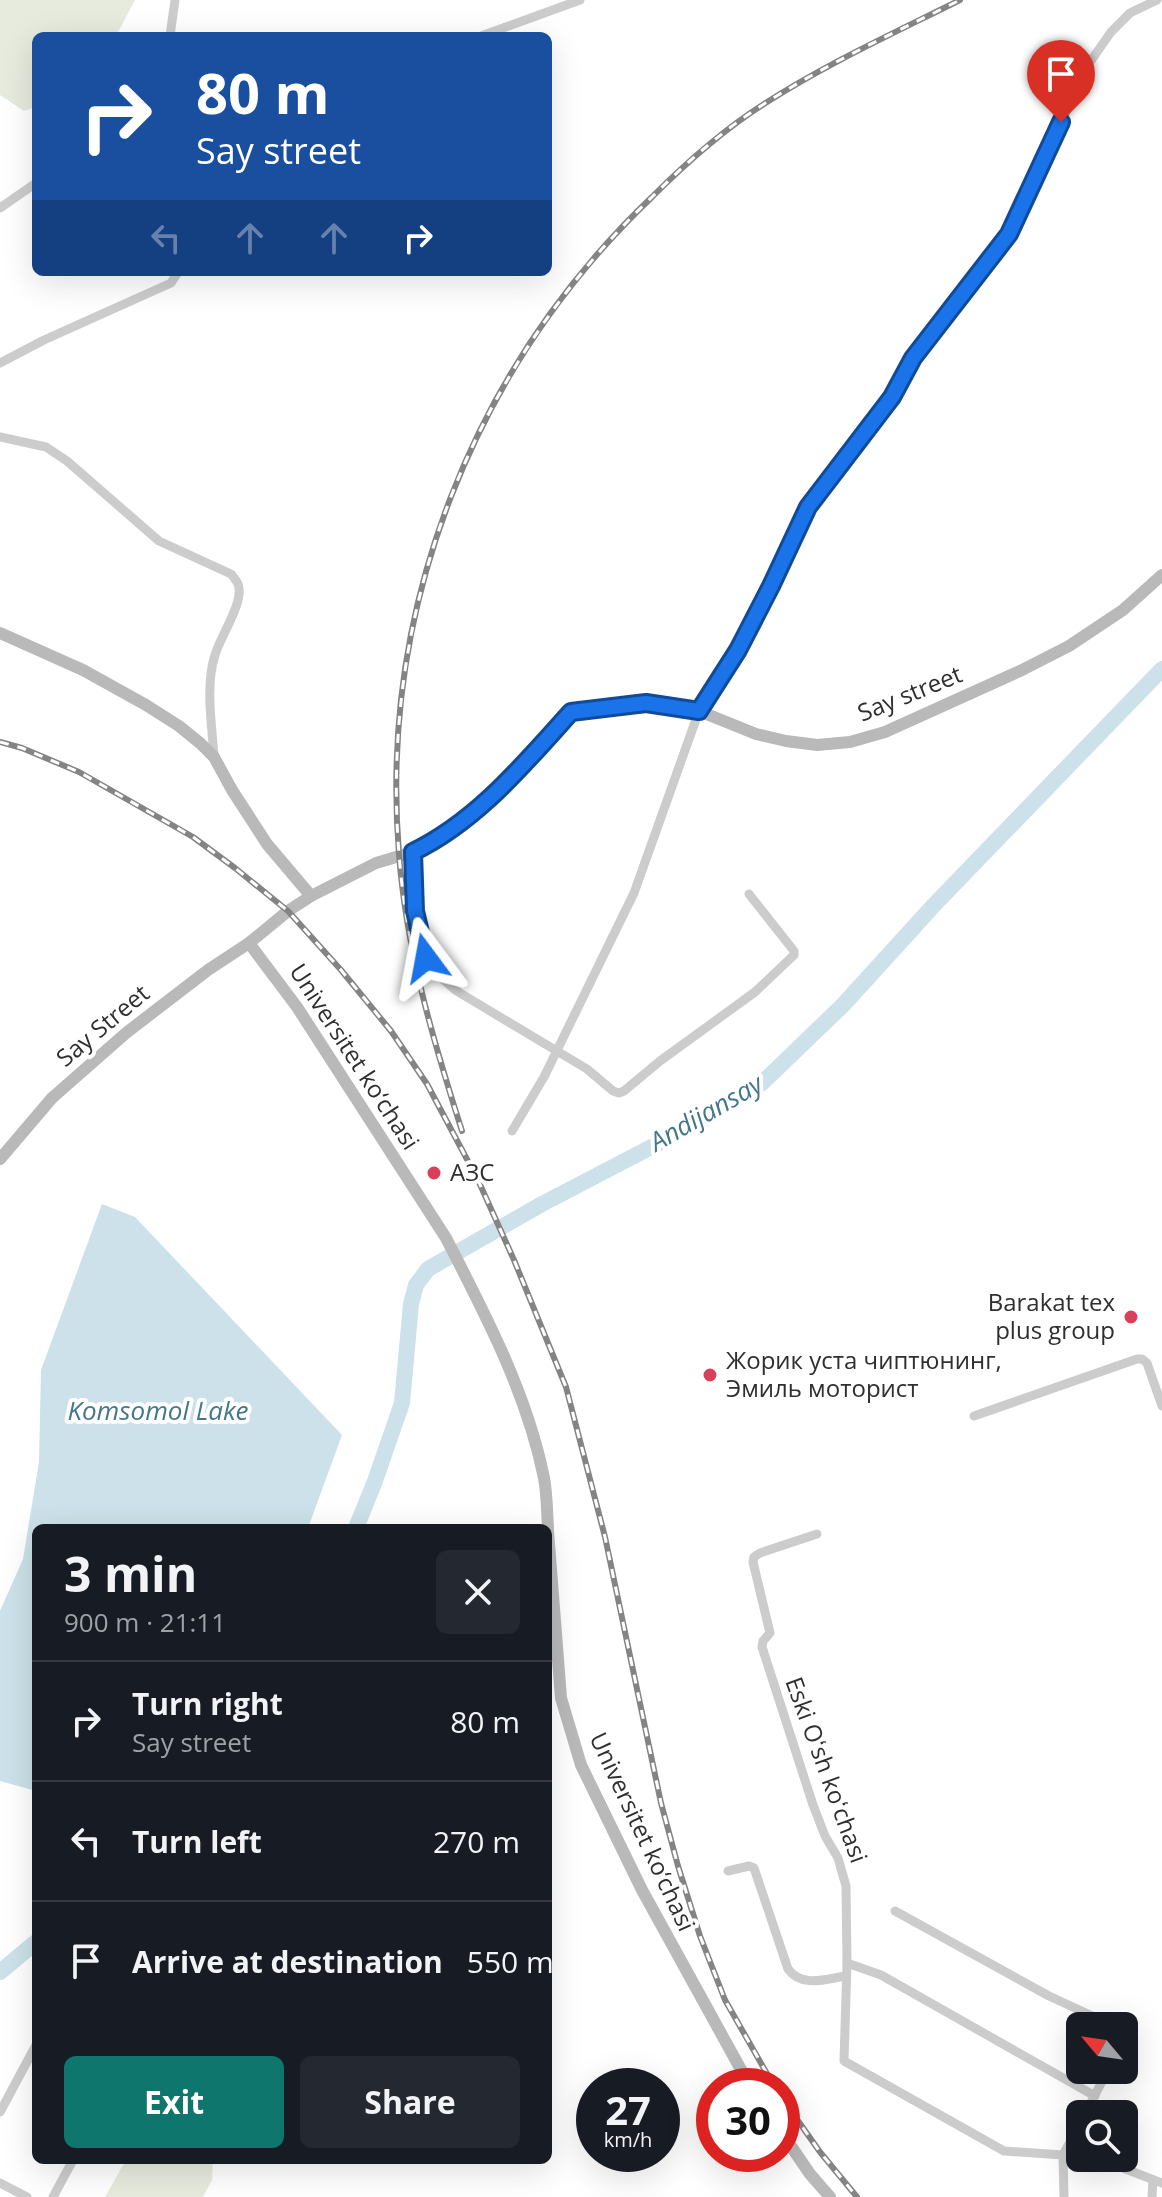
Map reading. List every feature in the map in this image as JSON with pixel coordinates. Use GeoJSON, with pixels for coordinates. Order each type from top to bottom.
{"type":"FeatureCollection","features":[{"type":"Feature","properties":{"kind":"main road","name":"Say street"},"geometry":{"type":"LineString","coordinates":[[249,943],[311,896],[376,863],[413,852],[471,815],[571,712],[646,703],[699,711],[756,734],[817,745],[850,742],[885,732],[1069,646],[1123,610],[1162,575]]}},
{"type":"Feature","properties":{"kind":"main road"},"geometry":{"type":"LineString","coordinates":[[0,633],[61,659],[146,705],[200,743],[214,757],[267,844],[311,896]]}},
{"type":"Feature","properties":{"kind":"main road","name":"Say Street"},"geometry":{"type":"LineString","coordinates":[[0,1159],[52,1098],[126,1033],[208,970],[249,943]]}},
{"type":"Feature","properties":{"kind":"main road","name":"Universitet kо‘chasi"},"geometry":{"type":"LineString","coordinates":[[249,943],[297,1007],[459,1263],[513,1377],[529,1419],[544,1481],[548,1524]]}},
{"type":"Feature","properties":{"kind":"main road","name":"Universitet kо‘chasi"},"geometry":{"type":"LineString","coordinates":[[552,1582],[561,1698],[581,1765],[642,1890],[740,2068]]}},
{"type":"Feature","properties":{"kind":"main road"},"geometry":{"type":"LineString","coordinates":[[800,2160],[823,2195]]}},
{"type":"Feature","properties":{"kind":"street"},"geometry":{"type":"LineString","coordinates":[[171,32],[175,0]]}},
{"type":"Feature","properties":{"kind":"street"},"geometry":{"type":"LineString","coordinates":[[492,32],[580,0]]}},
{"type":"Feature","properties":{"kind":"street"},"geometry":{"type":"LineString","coordinates":[[512,1131],[544,1077],[634,893],[699,711],[738,650],[808,507],[892,397],[913,358],[1009,234],[1088,65],[1111,32],[1130,13],[1157,0]]}},
{"type":"Feature","properties":{"kind":"street"},"geometry":{"type":"LineString","coordinates":[[0,208],[32,186]]}},
{"type":"Feature","properties":{"kind":"street"},"geometry":{"type":"LineString","coordinates":[[0,363],[171,283],[175,276]]}},
{"type":"Feature","properties":{"kind":"street"},"geometry":{"type":"LineString","coordinates":[[0,437],[46,447],[67,461],[159,541],[231,574],[238,584],[240,593],[237,604],[214,657],[211,695],[214,757]]}},
{"type":"Feature","properties":{"kind":"street"},"geometry":{"type":"LineString","coordinates":[[413,852],[415,911],[426,958],[438,975],[455,990],[587,1069],[619,1093],[755,992],[791,960],[794,951],[749,894]]}},
{"type":"Feature","properties":{"kind":"street"},"geometry":{"type":"LineString","coordinates":[[974,1416],[1137,1359],[1147,1363],[1161,1401]]}},
{"type":"Feature","properties":{"kind":"street","name":"Eski Oʻsh koʻchasi"},"geometry":{"type":"LineString","coordinates":[[817,1534],[760,1553],[753,1562],[770,1633],[762,1647],[813,1805],[843,1872],[846,1886],[844,2061],[999,2149],[1063,2155]]}},
{"type":"Feature","properties":{"kind":"street"},"geometry":{"type":"LineString","coordinates":[[728,1871],[749,1866],[754,1868],[793,1976],[809,1982],[846,1976]]}},
{"type":"Feature","properties":{"kind":"street"},"geometry":{"type":"LineString","coordinates":[[895,1911],[1084,2012]]}},
{"type":"Feature","properties":{"kind":"street"},"geometry":{"type":"LineString","coordinates":[[847,1963],[881,1975],[1095,2096]]}},
{"type":"Feature","properties":{"kind":"street"},"geometry":{"type":"LineString","coordinates":[[0,2112],[32,2052]]}},
{"type":"Feature","properties":{"kind":"street"},"geometry":{"type":"LineString","coordinates":[[1093,2100],[1101,2084]]}},
{"type":"Feature","properties":{"kind":"street"},"geometry":{"type":"LineString","coordinates":[[1064,2197],[1063,2155],[1066,2150]]}},
{"type":"Feature","properties":{"kind":"street"},"geometry":{"type":"LineString","coordinates":[[53,2197],[71,2164]]}},
{"type":"Feature","properties":{"kind":"street"},"geometry":{"type":"LineString","coordinates":[[1133,2172],[1158,2182],[1152,2197]]}},
{"type":"Feature","properties":{"kind":"street"},"geometry":{"type":"LineString","coordinates":[[0,2183],[27,2197]]}},
{"type":"Feature","properties":{"kind":"shaded area"},"geometry":{"type":"Polygon","coordinates":[[[0,0],[135,0],[118,32],[32,32],[32,108],[24,111],[0,95],[0,0]]]}},
{"type":"Feature","properties":{"kind":"shaded area"},"geometry":{"type":"Polygon","coordinates":[[[124,2164],[213,2164],[212,2180],[203,2197],[105,2197],[124,2164]]]}},
{"type":"Feature","properties":{"kind":"water","name":"Komsomol Lake"},"geometry":{"type":"Polygon","coordinates":[[[102,1204],[135,1217],[342,1435],[309,1524],[32,1524],[32,1790],[0,1781],[0,1611],[23,1559],[39,1462],[41,1370],[102,1204]]]}},
{"type":"Feature","properties":{"kind":"waterway","name":"Andijansay"},"geometry":{"type":"LineString","coordinates":[[358,1524],[402,1403],[411,1304],[416,1285],[428,1269],[542,1204],[707,1118],[761,1084],[843,1005],[934,905],[1162,669]]}},
{"type":"Feature","properties":{"kind":"waterway","name":"Andijansay"},"geometry":{"type":"LineString","coordinates":[[0,1972],[32,1945]]}},
{"type":"Feature","properties":{"kind":"railway"},"geometry":{"type":"LineString","coordinates":[[462,1131],[431,1028],[408,925],[399,854],[397,762],[405,671],[423,583],[451,497],[488,415],[534,337],[589,264],[665,184],[720,136],[788,89],[960,0]]}},
{"type":"Feature","properties":{"kind":"railway"},"geometry":{"type":"LineString","coordinates":[[0,742],[79,772],[193,837],[235,868],[288,911],[341,970],[391,1031],[427,1084],[478,1180],[566,1387],[605,1537],[661,1803],[678,1866],[700,1936],[725,2000],[764,2068]]}},
{"type":"Feature","properties":{"kind":"railway"},"geometry":{"type":"LineString","coordinates":[[800,2124],[857,2197]]}},
{"type":"Feature","properties":{"kind":"place","name":"АЗС"},"geometry":{"type":"Point","coordinates":[434,1173]}},
{"type":"Feature","properties":{"kind":"place","name":"Barakat tex plus group"},"geometry":{"type":"Point","coordinates":[1131,1317]}},
{"type":"Feature","properties":{"kind":"place","name":"Жорик уста чиптюнинг, Эмиль моторист"},"geometry":{"type":"Point","coordinates":[710,1375]}},
{"type":"Feature","properties":{"kind":"route"},"geometry":{"type":"LineString","coordinates":[[426,958],[415,911],[413,852],[471,815],[571,712],[646,703],[699,711],[738,650],[808,507],[892,397],[913,358],[1009,234],[1061,122]]}}]}
